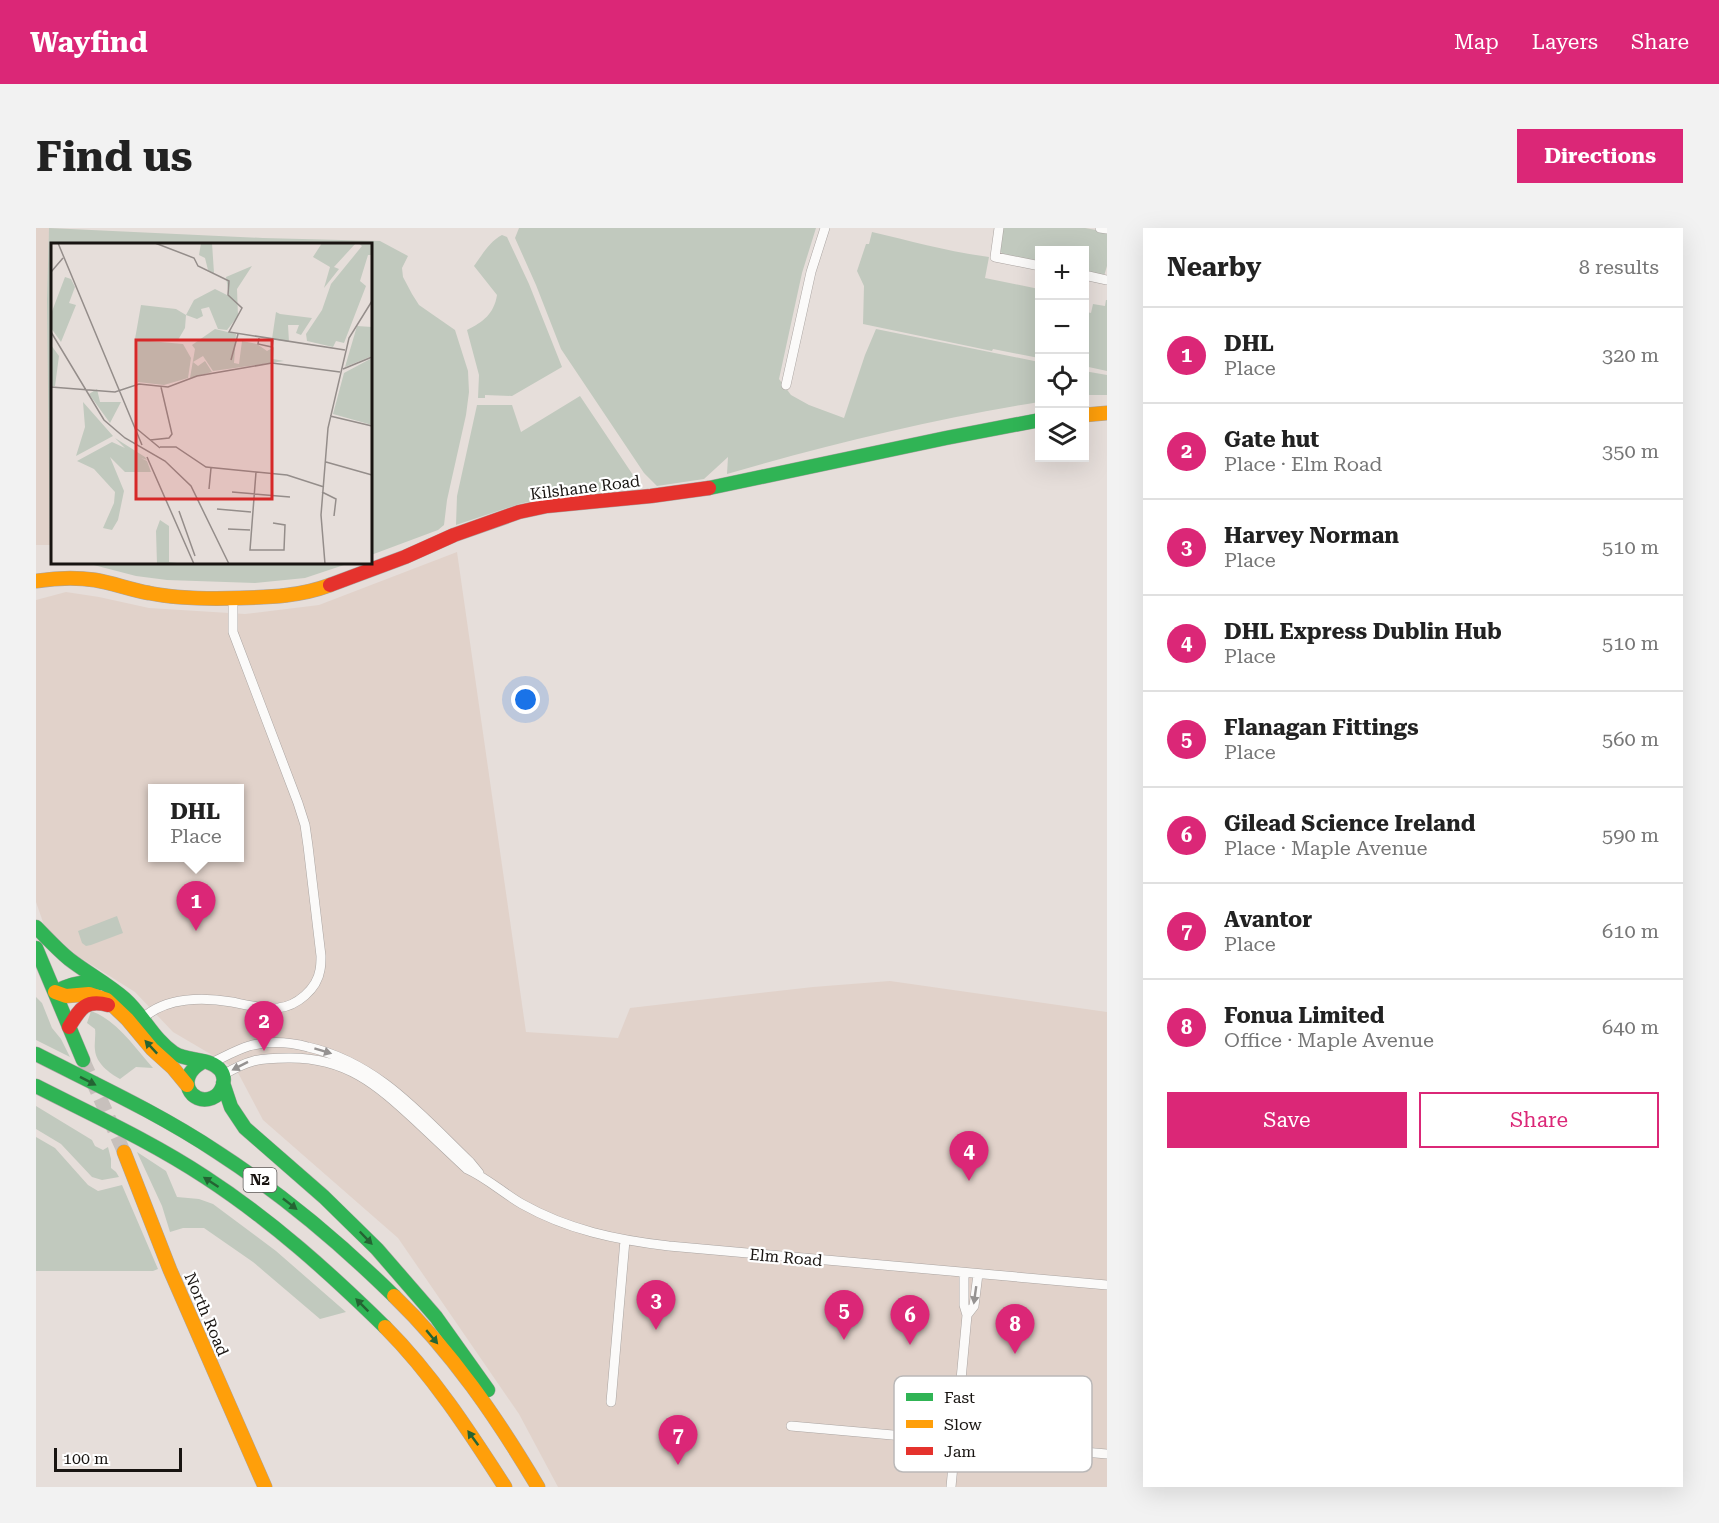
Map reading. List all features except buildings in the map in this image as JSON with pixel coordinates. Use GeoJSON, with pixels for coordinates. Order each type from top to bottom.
{"type":"FeatureCollection","features":[{"type":"Feature","properties":{"kind":"main road"},"geometry":{"type":"LineString","coordinates":[[1089,415],[1107,413]]}},
{"type":"Feature","properties":{"kind":"main road","name":"Kilshane Road"},"geometry":{"type":"LineString","coordinates":[[36,581],[78,578],[165,596],[233,599],[283,597],[315,591],[519,512],[547,506],[670,494],[716,487],[1035,421]]}},
{"type":"Feature","properties":{"kind":"main road"},"geometry":{"type":"LineString","coordinates":[[36,927],[57,950],[115,991],[144,1018],[173,1052],[183,1058],[206,1063],[220,1070],[234,1116],[366,1237],[424,1302],[476,1371],[546,1487]]}},
{"type":"Feature","properties":{"kind":"main road"},"geometry":{"type":"LineString","coordinates":[[36,948],[83,1060]]}},
{"type":"Feature","properties":{"kind":"main road"},"geometry":{"type":"LineString","coordinates":[[55,992],[72,983],[83,981],[102,983]]}},
{"type":"Feature","properties":{"kind":"main road"},"geometry":{"type":"LineString","coordinates":[[55,992],[66,996],[88,994],[106,1000],[194,1095],[206,1099],[217,1094],[223,1079]]}},
{"type":"Feature","properties":{"kind":"main road"},"geometry":{"type":"LineString","coordinates":[[69,1027],[82,1007],[91,1003],[101,1003],[115,1008]]}},
{"type":"Feature","properties":{"kind":"main road","name":"N2"},"geometry":{"type":"LineString","coordinates":[[36,1054],[170,1124],[217,1152],[261,1182],[340,1245],[373,1275],[430,1335],[493,1416],[538,1487]]}},
{"type":"Feature","properties":{"kind":"main road"},"geometry":{"type":"LineString","coordinates":[[187,1085],[186,1078],[191,1068],[206,1063]]}},
{"type":"Feature","properties":{"kind":"main road","name":"N2"},"geometry":{"type":"LineString","coordinates":[[36,1086],[182,1163],[248,1206],[289,1238],[382,1324],[417,1363],[481,1448],[505,1487]]}},
{"type":"Feature","properties":{"kind":"main road","name":"North Road"},"geometry":{"type":"LineString","coordinates":[[124,1152],[170,1270],[265,1487]]}},
{"type":"Feature","properties":{"kind":"street"},"geometry":{"type":"LineString","coordinates":[[786,385],[811,272],[825,228]]}},
{"type":"Feature","properties":{"kind":"street"},"geometry":{"type":"LineString","coordinates":[[999,228],[995,257],[1035,265]]}},
{"type":"Feature","properties":{"kind":"street"},"geometry":{"type":"LineString","coordinates":[[1100,228],[1107,229]]}},
{"type":"Feature","properties":{"kind":"street"},"geometry":{"type":"LineString","coordinates":[[1089,276],[1107,280]]}},
{"type":"Feature","properties":{"kind":"street"},"geometry":{"type":"LineString","coordinates":[[144,1018],[155,1009],[176,1002],[193,1000],[278,1008],[292,1004],[305,995],[314,985],[320,971],[321,956],[304,825],[298,803],[233,632],[233,599]]}},
{"type":"Feature","properties":{"kind":"street","name":"Elm Road"},"geometry":{"type":"LineString","coordinates":[[206,1063],[241,1048],[263,1044],[297,1044],[327,1051],[354,1062],[400,1094],[470,1162],[480,1175]]}},
{"type":"Feature","properties":{"kind":"street","name":"Elm Road"},"geometry":{"type":"LineString","coordinates":[[223,1079],[240,1065],[261,1058],[321,1060],[349,1070],[376,1085],[467,1169],[480,1175],[521,1203],[555,1221],[587,1232],[625,1240],[742,1254],[1107,1285]]}},
{"type":"Feature","properties":{"kind":"street"},"geometry":{"type":"LineString","coordinates":[[611,1402],[625,1240]]}},
{"type":"Feature","properties":{"kind":"street"},"geometry":{"type":"LineString","coordinates":[[961,1376],[967,1315],[964,1305],[964,1273]]}},
{"type":"Feature","properties":{"kind":"street"},"geometry":{"type":"LineString","coordinates":[[967,1315],[974,1306],[978,1274]]}},
{"type":"Feature","properties":{"kind":"street"},"geometry":{"type":"LineString","coordinates":[[790,1426],[894,1435]]}},
{"type":"Feature","properties":{"kind":"street"},"geometry":{"type":"LineString","coordinates":[[1092,1453],[1107,1454]]}},
{"type":"Feature","properties":{"kind":"street"},"geometry":{"type":"LineString","coordinates":[[951,1487],[952,1472]]}},
{"type":"Feature","properties":{"kind":"shaded area"},"geometry":{"type":"Polygon","coordinates":[[[36,228],[49,228],[47,300],[50,545],[36,545],[36,228]]]}},
{"type":"Feature","properties":{"kind":"shaded area"},"geometry":{"type":"Polygon","coordinates":[[[49,228],[380,241],[408,256],[402,268],[403,277],[419,305],[455,330],[468,371],[469,392],[466,415],[447,500],[444,525],[438,530],[372,555],[372,243],[51,243],[50,560],[47,300],[49,228]]]}},
{"type":"Feature","properties":{"kind":"shaded area"},"geometry":{"type":"Polygon","coordinates":[[[519,228],[816,228],[802,273],[779,379],[791,395],[809,405],[844,418],[876,329],[1035,361],[1035,403],[882,433],[727,474],[728,457],[704,479],[657,486],[644,473],[561,349],[515,238],[519,228]]]}},
{"type":"Feature","properties":{"kind":"shaded area"},"geometry":{"type":"Polygon","coordinates":[[[1001,228],[1085,228],[1107,232],[1107,266],[1104,276],[1089,273],[1089,246],[1035,246],[1035,262],[1003,254],[1000,251],[1001,228]]]}},
{"type":"Feature","properties":{"kind":"shaded area"},"geometry":{"type":"Polygon","coordinates":[[[872,232],[989,257],[985,278],[1035,288],[1035,357],[993,349],[992,351],[863,324],[864,286],[857,271],[866,244],[869,244],[872,232]]]}},
{"type":"Feature","properties":{"kind":"shaded area"},"geometry":{"type":"Polygon","coordinates":[[[502,235],[507,237],[529,284],[562,367],[512,396],[485,395],[485,398],[478,398],[479,375],[467,330],[487,317],[496,302],[497,295],[474,266],[490,245],[502,235]]]}},
{"type":"Feature","properties":{"kind":"shaded area"},"geometry":{"type":"Polygon","coordinates":[[[1107,300],[1107,371],[1089,367],[1089,312],[1091,313],[1093,304],[1105,306],[1107,300]]]}},
{"type":"Feature","properties":{"kind":"shaded area"},"geometry":{"type":"Polygon","coordinates":[[[1089,372],[1107,375],[1107,395],[1089,395],[1089,372]]]}},
{"type":"Feature","properties":{"kind":"shaded area"},"geometry":{"type":"Polygon","coordinates":[[[580,396],[635,478],[633,488],[545,498],[519,504],[456,525],[457,496],[477,405],[512,405],[521,432],[580,396]]]}},
{"type":"Feature","properties":{"kind":"shaded area"},"geometry":{"type":"Polygon","coordinates":[[[457,552],[526,1032],[618,1038],[630,1008],[813,987],[890,981],[1107,1012],[1107,1487],[558,1487],[519,1414],[398,1238],[263,1120],[236,1069],[173,1032],[135,992],[76,955],[44,925],[36,902],[36,600],[66,592],[149,608],[245,614],[319,605],[457,552]]]}},
{"type":"Feature","properties":{"kind":"shaded area"},"geometry":{"type":"Polygon","coordinates":[[[90,564],[347,564],[305,578],[255,583],[167,580],[136,576],[90,564]]]}},
{"type":"Feature","properties":{"kind":"shaded area"},"geometry":{"type":"Polygon","coordinates":[[[117,916],[123,933],[91,945],[86,946],[82,943],[78,931],[117,916]]]}},
{"type":"Feature","properties":{"kind":"shaded area"},"geometry":{"type":"Polygon","coordinates":[[[36,997],[42,1003],[52,1028],[61,1039],[70,1057],[36,1040],[36,997]]]}},
{"type":"Feature","properties":{"kind":"shaded area"},"geometry":{"type":"Polygon","coordinates":[[[91,1011],[117,1028],[153,1068],[136,1067],[120,1079],[108,1071],[96,1055],[95,1029],[87,1023],[91,1011]]]}},
{"type":"Feature","properties":{"kind":"shaded area"},"geometry":{"type":"Polygon","coordinates":[[[36,1106],[92,1140],[95,1146],[103,1150],[108,1147],[111,1168],[119,1177],[102,1180],[92,1177],[61,1144],[36,1129],[36,1106]]]}},
{"type":"Feature","properties":{"kind":"shaded area"},"geometry":{"type":"Polygon","coordinates":[[[36,1137],[55,1148],[88,1185],[98,1191],[122,1185],[158,1269],[153,1271],[36,1271],[36,1137]]]}},
{"type":"Feature","properties":{"kind":"shaded area"},"geometry":{"type":"Polygon","coordinates":[[[137,1152],[166,1171],[177,1197],[199,1199],[213,1204],[276,1251],[346,1312],[320,1319],[253,1262],[204,1228],[183,1228],[170,1232],[162,1206],[137,1152]]]}},
{"type":"Feature","properties":{"kind":"tunnel"},"geometry":{"type":"LineString","coordinates":[[83,1060],[124,1152]]}},
{"type":"Feature","properties":{"kind":"traffic: fast"},"geometry":{"type":"LineString","coordinates":[[709,488],[1035,421]]}},
{"type":"Feature","properties":{"kind":"traffic: fast"},"geometry":{"type":"LineString","coordinates":[[36,927],[69,959],[125,999],[167,1048],[179,1056],[217,1067],[223,1075],[223,1082],[221,1090],[212,1098],[198,1098],[189,1089],[189,1076],[193,1069],[201,1063]]}},
{"type":"Feature","properties":{"kind":"traffic: fast"},"geometry":{"type":"LineString","coordinates":[[36,948],[83,1060]]}},
{"type":"Feature","properties":{"kind":"traffic: fast"},"geometry":{"type":"LineString","coordinates":[[55,992],[77,983],[101,983]]}},
{"type":"Feature","properties":{"kind":"traffic: fast"},"geometry":{"type":"LineString","coordinates":[[36,1054],[151,1112],[241,1168],[309,1220],[394,1296]]}},
{"type":"Feature","properties":{"kind":"traffic: fast"},"geometry":{"type":"LineString","coordinates":[[223,1083],[231,1107],[245,1128],[324,1197],[377,1249],[436,1317],[488,1390]]}},
{"type":"Feature","properties":{"kind":"traffic: fast"},"geometry":{"type":"LineString","coordinates":[[36,1086],[122,1129],[205,1177],[299,1248],[385,1327]]}},
{"type":"Feature","properties":{"kind":"traffic: slow"},"geometry":{"type":"LineString","coordinates":[[1089,415],[1107,413]]}},
{"type":"Feature","properties":{"kind":"traffic: slow"},"geometry":{"type":"LineString","coordinates":[[36,581],[66,578],[88,579],[160,595],[206,598],[286,595],[308,592],[330,585]]}},
{"type":"Feature","properties":{"kind":"traffic: slow"},"geometry":{"type":"LineString","coordinates":[[55,992],[66,996],[89,994],[107,1000],[187,1085]]}},
{"type":"Feature","properties":{"kind":"traffic: slow"},"geometry":{"type":"LineString","coordinates":[[124,1152],[170,1270],[265,1487]]}},
{"type":"Feature","properties":{"kind":"traffic: slow"},"geometry":{"type":"LineString","coordinates":[[394,1296],[454,1363],[506,1436],[538,1487]]}},
{"type":"Feature","properties":{"kind":"traffic: slow"},"geometry":{"type":"LineString","coordinates":[[385,1327],[419,1364],[464,1424],[505,1487]]}},
{"type":"Feature","properties":{"kind":"traffic: jam"},"geometry":{"type":"LineString","coordinates":[[330,585],[405,557],[454,535],[519,512],[547,506],[709,488]]}},
{"type":"Feature","properties":{"kind":"traffic: jam"},"geometry":{"type":"LineString","coordinates":[[69,1027],[84,1007],[94,1003],[108,1005]]}},
{"type":"Feature","properties":{"kind":"place","name":"DHL"},"geometry":{"type":"Point","coordinates":[196,931]}},
{"type":"Feature","properties":{"kind":"place","name":"Gate hut"},"geometry":{"type":"Point","coordinates":[264,1051]}},
{"type":"Feature","properties":{"kind":"place","name":"DHL Express Dublin Hub"},"geometry":{"type":"Point","coordinates":[969,1181]}},
{"type":"Feature","properties":{"kind":"place","name":"Harvey Norman"},"geometry":{"type":"Point","coordinates":[656,1330]}},
{"type":"Feature","properties":{"kind":"place","name":"Flanagan Fittings"},"geometry":{"type":"Point","coordinates":[844,1340]}},
{"type":"Feature","properties":{"kind":"place","name":"Gilead Science Ireland"},"geometry":{"type":"Point","coordinates":[910,1345]}},
{"type":"Feature","properties":{"kind":"place","name":"Fonua Limited"},"geometry":{"type":"Point","coordinates":[1015,1354]}},
{"type":"Feature","properties":{"kind":"place","name":"Avantor"},"geometry":{"type":"Point","coordinates":[678,1465]}}]}
